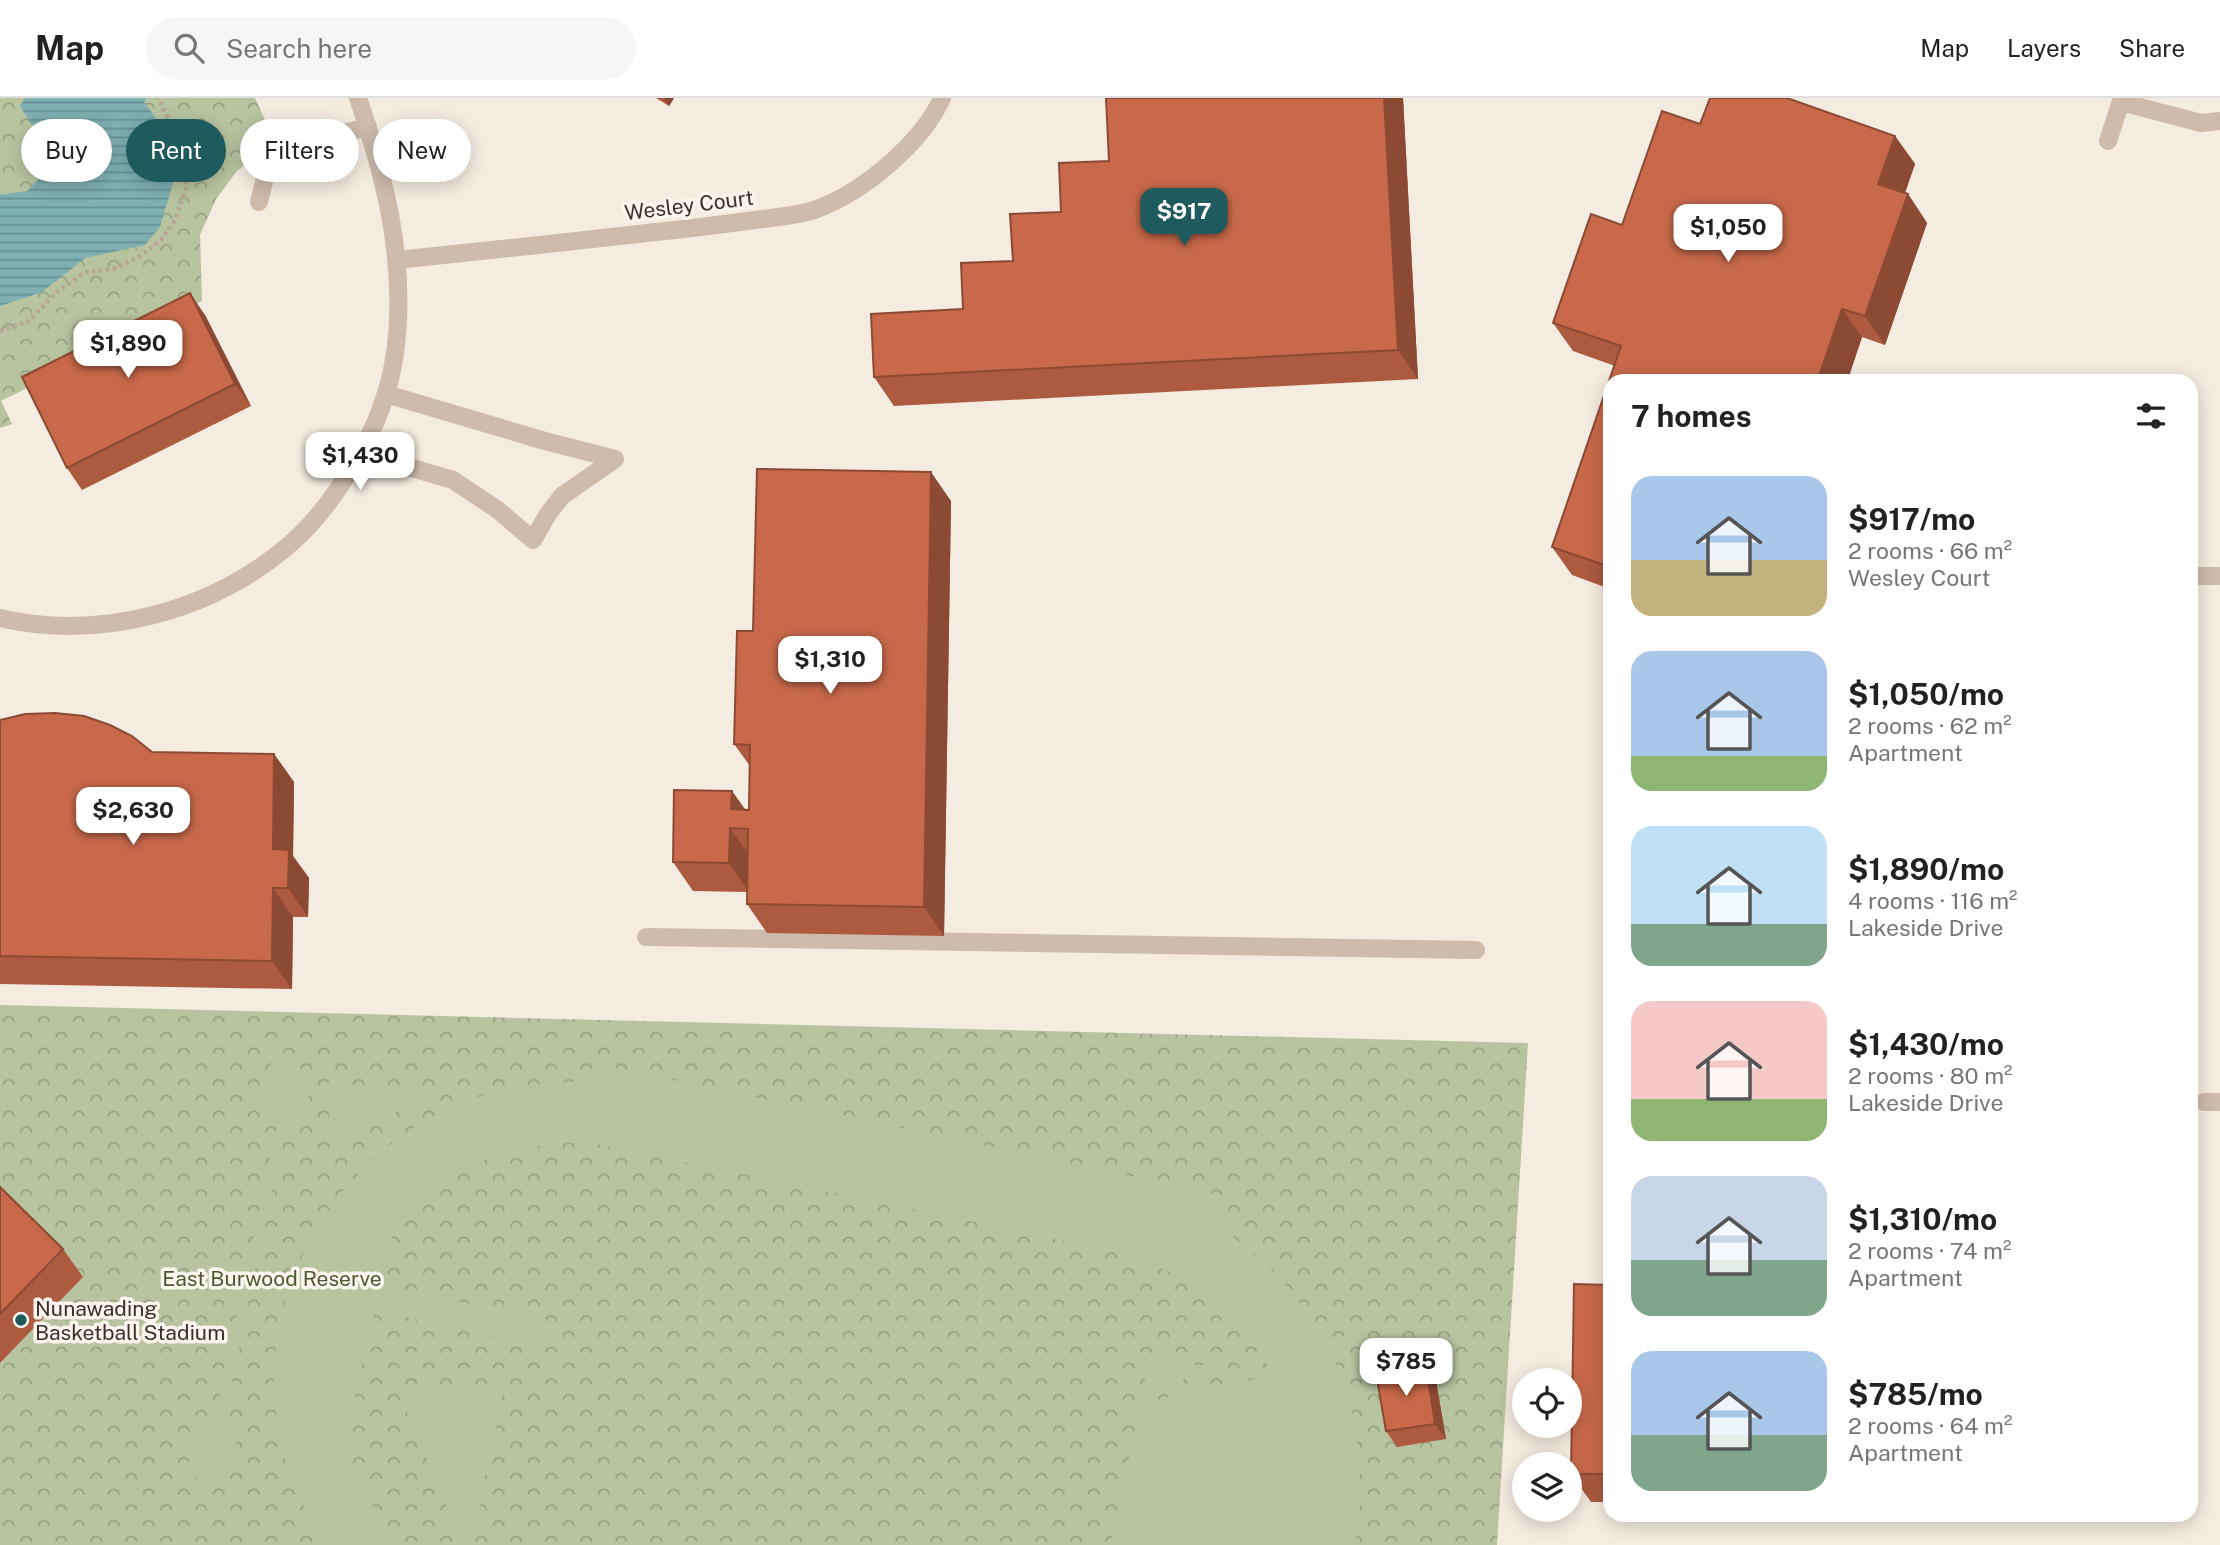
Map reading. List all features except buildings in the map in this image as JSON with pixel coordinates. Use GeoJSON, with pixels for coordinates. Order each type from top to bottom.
{"type":"FeatureCollection","features":[{"type":"Feature","properties":{"kind":"street"},"geometry":{"type":"LineString","coordinates":[[0,618],[63,626],[119,622],[178,608],[223,589],[267,562],[291,543],[337,492],[372,432],[386,394],[395,356],[398,320],[397,260],[383,185],[358,98]]}},
{"type":"Feature","properties":{"kind":"street","name":"Wesley Court"},"geometry":{"type":"LineString","coordinates":[[397,260],[699,228],[815,210],[840,199],[887,164],[909,144],[942,98]]}},
{"type":"Feature","properties":{"kind":"street"},"geometry":{"type":"LineString","coordinates":[[2108,141],[2122,100],[2201,122],[2220,121]]}},
{"type":"Feature","properties":{"kind":"street"},"geometry":{"type":"LineString","coordinates":[[259,202],[268,166],[303,143],[368,127]]}},
{"type":"Feature","properties":{"kind":"street"},"geometry":{"type":"LineString","coordinates":[[361,453],[453,480],[498,510],[533,540],[562,496],[615,459],[386,394]]}},
{"type":"Feature","properties":{"kind":"street"},"geometry":{"type":"LineString","coordinates":[[2198,576],[2220,576]]}},
{"type":"Feature","properties":{"kind":"street"},"geometry":{"type":"LineString","coordinates":[[646,937],[1476,950]]}},
{"type":"Feature","properties":{"kind":"path"},"geometry":{"type":"LineString","coordinates":[[0,331],[29,321],[57,292],[84,273],[116,268],[140,257],[160,240],[175,219],[186,189],[183,148],[158,98]]}},
{"type":"Feature","properties":{"kind":"green space"},"geometry":{"type":"Polygon","coordinates":[[[0,98],[255,98],[265,119],[240,119],[240,169],[216,199],[200,235],[202,301],[1,401],[12,424],[0,428],[0,98]]]}},
{"type":"Feature","properties":{"kind":"green space","name":"East Burwood Reserve"},"geometry":{"type":"Polygon","coordinates":[[[0,1005],[1528,1043],[1497,1545],[0,1545],[0,1005]]]}},
{"type":"Feature","properties":{"kind":"green space"},"geometry":{"type":"Polygon","coordinates":[[[272,1062],[314,1071],[304,1125],[286,1122],[223,1425],[239,1429],[228,1484],[186,1475],[197,1420],[214,1423],[278,1121],[261,1117],[272,1062]]]}},
{"type":"Feature","properties":{"kind":"green space"},"geometry":{"type":"Polygon","coordinates":[[[593,1063],[1231,1197],[1224,1231],[1255,1254],[1282,1281],[1306,1311],[1326,1344],[1341,1379],[1352,1415],[1359,1453],[1360,1505],[1354,1545],[1111,1545],[1141,1403],[1273,1375],[1259,1352],[1227,1313],[1209,1297],[1168,1272],[1119,1252],[588,1142],[525,1148],[468,1167],[432,1190],[415,1204],[401,1221],[388,1246],[380,1286],[546,1319],[540,1346],[375,1310],[356,1390],[351,1452],[354,1469],[363,1490],[404,1545],[325,1545],[305,1509],[289,1471],[279,1431],[274,1390],[276,1344],[286,1299],[302,1257],[324,1217],[352,1180],[385,1149],[423,1122],[464,1102],[510,1088],[557,1082],[589,1082],[593,1063]]]}},
{"type":"Feature","properties":{"kind":"green space"},"geometry":{"type":"Polygon","coordinates":[[[326,1083],[420,1095],[422,1091],[431,1090],[434,1097],[428,1102],[421,1099],[338,1142],[329,1116],[326,1083]]]}},
{"type":"Feature","properties":{"kind":"green space"},"geometry":{"type":"Polygon","coordinates":[[[1150,1357],[1202,1366],[1207,1361],[1215,1362],[1218,1369],[1213,1375],[1203,1371],[1141,1399],[1150,1357]]]}},
{"type":"Feature","properties":{"kind":"green space"},"geometry":{"type":"Polygon","coordinates":[[[477,1389],[503,1392],[471,1545],[464,1545],[403,1403],[424,1394],[477,1389]]]}},
{"type":"Feature","properties":{"kind":"water"},"geometry":{"type":"Polygon","coordinates":[[[25,98],[147,98],[144,102],[157,119],[126,119],[126,182],[173,182],[160,227],[145,245],[85,258],[42,292],[0,306],[0,195],[27,191],[36,182],[112,182],[112,119],[28,119],[20,106],[25,98]]]}},
{"type":"Feature","properties":{"kind":"place","name":"Nunawading Basketball Stadium"},"geometry":{"type":"Point","coordinates":[21,1320]}}]}
